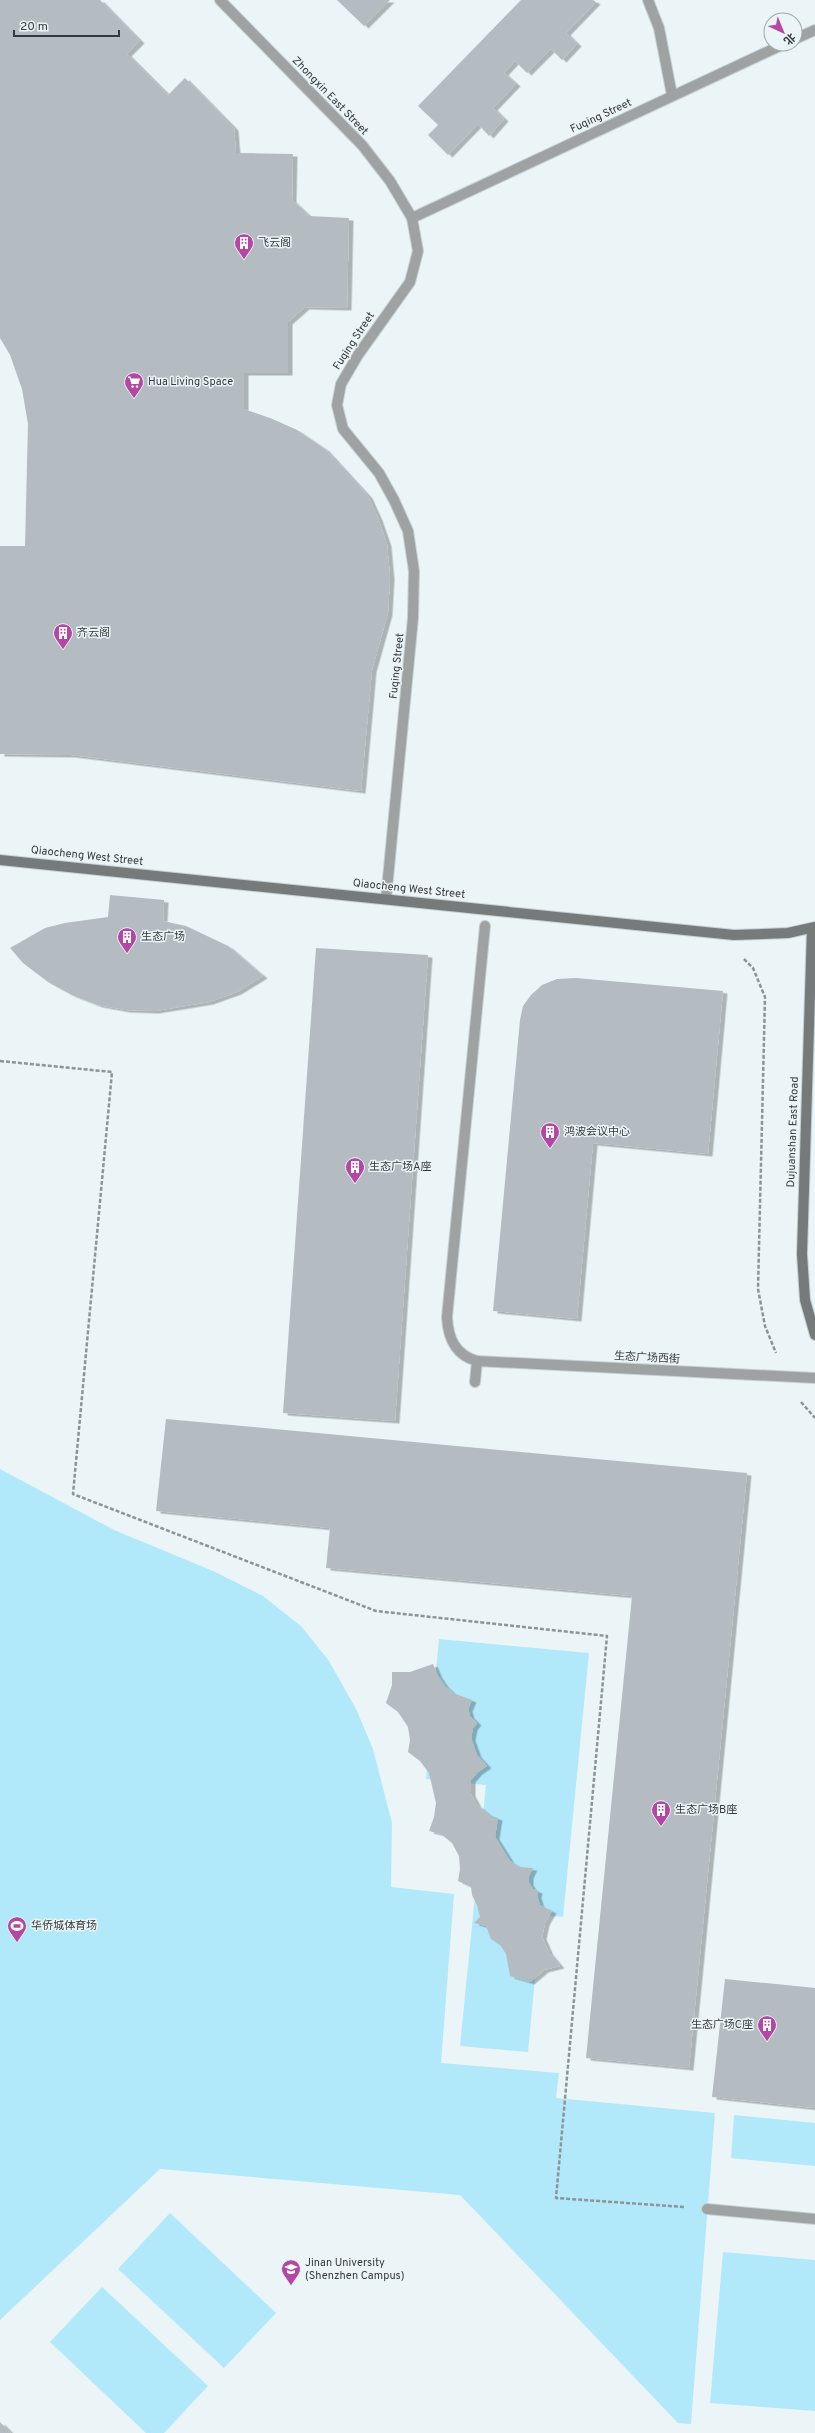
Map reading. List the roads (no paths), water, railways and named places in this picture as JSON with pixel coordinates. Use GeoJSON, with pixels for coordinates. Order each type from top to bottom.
{"type":"FeatureCollection","features":[{"type":"Feature","properties":{"kind":"street","name":"Zhongxin East Street"},"geometry":{"type":"LineString","coordinates":[[220,0],[362,145],[390,181],[412,218]]}},
{"type":"Feature","properties":{"kind":"street"},"geometry":{"type":"LineString","coordinates":[[648,0],[659,28],[672,95]]}},
{"type":"Feature","properties":{"kind":"street"},"geometry":{"type":"LineString","coordinates":[[803,35],[815,30]]}},
{"type":"Feature","properties":{"kind":"street","name":"Fuqing Street"},"geometry":{"type":"LineString","coordinates":[[386,899],[413,618],[414,571],[408,531],[394,500],[379,472],[343,429],[337,405],[341,384],[355,361],[410,282],[418,251],[412,218],[766,52]]}},
{"type":"Feature","properties":{"kind":"street","name":"Qiaocheng West Street"},"geometry":{"type":"LineString","coordinates":[[0,860],[734,935],[773,934],[813,928]]}},
{"type":"Feature","properties":{"kind":"street"},"geometry":{"type":"LineString","coordinates":[[476,1382],[477,1361],[468,1358],[454,1345],[449,1336],[447,1316],[485,926]]}},
{"type":"Feature","properties":{"kind":"street","name":"Dujuanshan East Road"},"geometry":{"type":"LineString","coordinates":[[813,928],[802,1254],[805,1300],[815,1335]]}},
{"type":"Feature","properties":{"kind":"street","name":"生态广场西街"},"geometry":{"type":"LineString","coordinates":[[477,1361],[815,1378]]}},
{"type":"Feature","properties":{"kind":"street"},"geometry":{"type":"LineString","coordinates":[[707,2209],[815,2219]]}},
{"type":"Feature","properties":{"kind":"place","name":"飞云阁"},"geometry":{"type":"Point","coordinates":[244,260]}},
{"type":"Feature","properties":{"kind":"place","name":"Hua Living Space"},"geometry":{"type":"Point","coordinates":[134,399]}},
{"type":"Feature","properties":{"kind":"place","name":"齐云阁"},"geometry":{"type":"Point","coordinates":[63,650]}},
{"type":"Feature","properties":{"kind":"place","name":"生态广场"},"geometry":{"type":"Point","coordinates":[127,954]}},
{"type":"Feature","properties":{"kind":"place","name":"鸿波会议中心"},"geometry":{"type":"Point","coordinates":[550,1149]}},
{"type":"Feature","properties":{"kind":"place","name":"生态广场A座"},"geometry":{"type":"Point","coordinates":[355,1184]}},
{"type":"Feature","properties":{"kind":"place","name":"生态广场B座"},"geometry":{"type":"Point","coordinates":[661,1827]}},
{"type":"Feature","properties":{"kind":"place","name":"华侨城体育场"},"geometry":{"type":"Point","coordinates":[17,1943]}},
{"type":"Feature","properties":{"kind":"place","name":"生态广场C座"},"geometry":{"type":"Point","coordinates":[767,2042]}},
{"type":"Feature","properties":{"kind":"place","name":"Jinan University (Shenzhen Campus)"},"geometry":{"type":"Point","coordinates":[291,2286]}}]}
